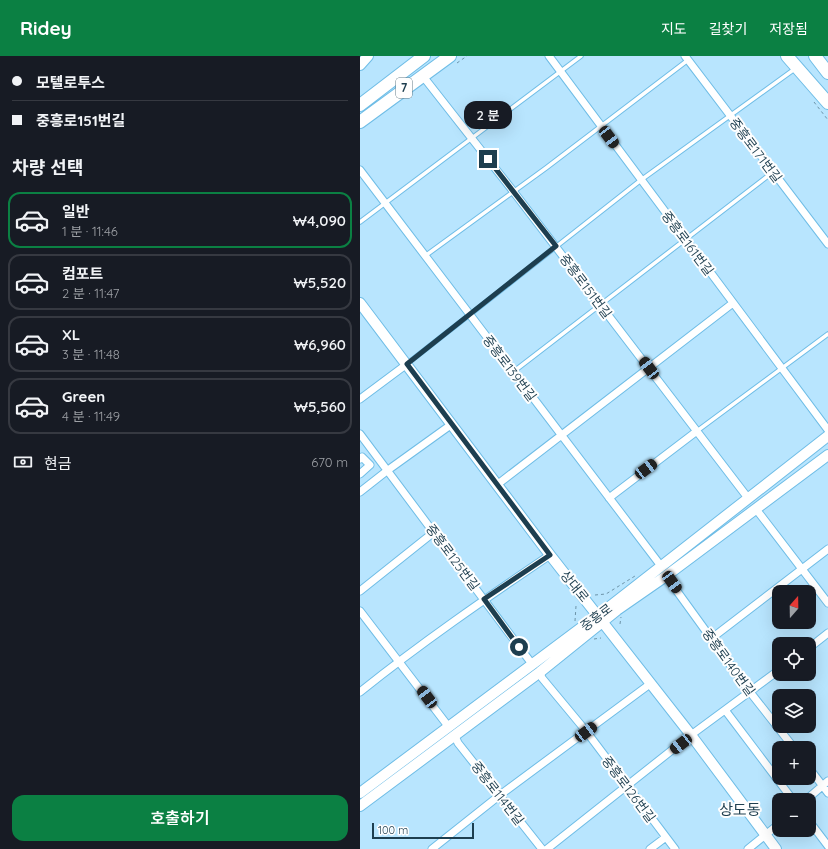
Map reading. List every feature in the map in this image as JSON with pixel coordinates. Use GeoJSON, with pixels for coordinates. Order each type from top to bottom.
{"type":"FeatureCollection","features":[{"type":"Feature","properties":{"kind":"main road"},"geometry":{"type":"LineString","coordinates":[[360,65],[368,56]]}},
{"type":"Feature","properties":{"kind":"main road","name":"7"},"geometry":{"type":"LineString","coordinates":[[360,122],[422,75],[450,56]]}},
{"type":"Feature","properties":{"kind":"main road"},"geometry":{"type":"LineString","coordinates":[[788,56],[810,73],[828,96]]}},
{"type":"Feature","properties":{"kind":"main road"},"geometry":{"type":"LineString","coordinates":[[815,56],[826,64]]}},
{"type":"Feature","properties":{"kind":"main road","name":"7"},"geometry":{"type":"LineString","coordinates":[[360,105],[417,58]]}},
{"type":"Feature","properties":{"kind":"main road"},"geometry":{"type":"LineString","coordinates":[[797,62],[828,103]]}},
{"type":"Feature","properties":{"kind":"main road","name":"상대로"},"geometry":{"type":"LineString","coordinates":[[362,310],[407,364],[550,555],[650,684],[692,735],[776,849]]}},
{"type":"Feature","properties":{"kind":"main road","name":"중흥로"},"geometry":{"type":"LineString","coordinates":[[663,571],[748,498],[828,436]]}},
{"type":"Feature","properties":{"kind":"main road","name":"중흥로"},"geometry":{"type":"LineString","coordinates":[[360,793],[532,664],[600,618],[663,571],[756,509],[828,455]]}},
{"type":"Feature","properties":{"kind":"main road","name":"중흥로"},"geometry":{"type":"LineString","coordinates":[[360,806],[540,672],[600,618]]}},
{"type":"Feature","properties":{"kind":"street","name":"중흥로161번길"},"geometry":{"type":"LineString","coordinates":[[549,56],[828,430]]}},
{"type":"Feature","properties":{"kind":"street","name":"중흥로171번길"},"geometry":{"type":"LineString","coordinates":[[686,58],[773,172],[826,236],[828,244]]}},
{"type":"Feature","properties":{"kind":"street","name":"중흥로151번길"},"geometry":{"type":"LineString","coordinates":[[422,75],[472,137],[748,498]]}},
{"type":"Feature","properties":{"kind":"street","name":"중흥로139번길"},"geometry":{"type":"LineString","coordinates":[[360,170],[663,571]]}},
{"type":"Feature","properties":{"kind":"street"},"geometry":{"type":"LineString","coordinates":[[498,484],[733,303]]}},
{"type":"Feature","properties":{"kind":"street"},"geometry":{"type":"LineString","coordinates":[[360,398],[407,364]]}},
{"type":"Feature","properties":{"kind":"street"},"geometry":{"type":"LineString","coordinates":[[362,488],[452,424]]}},
{"type":"Feature","properties":{"kind":"street"},"geometry":{"type":"LineString","coordinates":[[609,498],[696,431]]}},
{"type":"Feature","properties":{"kind":"street","name":"중흥로125번길"},"geometry":{"type":"LineString","coordinates":[[360,434],[532,664]]}},
{"type":"Feature","properties":{"kind":"street"},"geometry":{"type":"LineString","coordinates":[[360,459],[362,457],[370,465],[360,474]]}},
{"type":"Feature","properties":{"kind":"street"},"geometry":{"type":"LineString","coordinates":[[756,509],[828,604]]}},
{"type":"Feature","properties":{"kind":"street"},"geometry":{"type":"LineString","coordinates":[[360,591],[434,532]]}},
{"type":"Feature","properties":{"kind":"street"},"geometry":{"type":"LineString","coordinates":[[712,638],[828,549]]}},
{"type":"Feature","properties":{"kind":"street"},"geometry":{"type":"LineString","coordinates":[[360,692],[399,661],[484,599],[550,555]]}},
{"type":"Feature","properties":{"kind":"street","name":"중흥로140번길"},"geometry":{"type":"LineString","coordinates":[[663,571],[750,692],[788,741]]}},
{"type":"Feature","properties":{"kind":"street"},"geometry":{"type":"LineString","coordinates":[[360,611],[448,726]]}},
{"type":"Feature","properties":{"kind":"street"},"geometry":{"type":"LineString","coordinates":[[816,642],[828,633]]}},
{"type":"Feature","properties":{"kind":"street","name":"중흥로126번길"},"geometry":{"type":"LineString","coordinates":[[540,672],[542,678],[586,732],[675,849]]}},
{"type":"Feature","properties":{"kind":"street"},"geometry":{"type":"LineString","coordinates":[[547,849],[627,785],[772,675]]}},
{"type":"Feature","properties":{"kind":"street"},"geometry":{"type":"LineString","coordinates":[[432,849],[500,796],[650,684]]}},
{"type":"Feature","properties":{"kind":"street"},"geometry":{"type":"LineString","coordinates":[[725,710],[788,793]]}},
{"type":"Feature","properties":{"kind":"street","name":"중흥로114번길"},"geometry":{"type":"LineString","coordinates":[[455,736],[458,743],[542,849]]}},
{"type":"Feature","properties":{"kind":"street"},"geometry":{"type":"LineString","coordinates":[[816,775],[825,783],[828,792]]}},
{"type":"Feature","properties":{"kind":"street"},"geometry":{"type":"LineString","coordinates":[[814,793],[825,783]]}},
{"type":"Feature","properties":{"kind":"street"},"geometry":{"type":"LineString","coordinates":[[748,849],[772,830]]}},
{"type":"Feature","properties":{"kind":"street"},"geometry":{"type":"LineString","coordinates":[[816,830],[828,846]]}},
{"type":"Feature","properties":{"kind":"street"},"geometry":{"type":"LineString","coordinates":[[650,849],[666,837]]}},
{"type":"Feature","properties":{"kind":"lane"},"geometry":{"type":"LineString","coordinates":[[360,222],[581,56]]}},
{"type":"Feature","properties":{"kind":"lane"},"geometry":{"type":"LineString","coordinates":[[425,256],[601,126],[686,58]]}},
{"type":"Feature","properties":{"kind":"lane"},"geometry":{"type":"LineString","coordinates":[[407,364],[641,180],[730,116],[797,62]]}},
{"type":"Feature","properties":{"kind":"lane"},"geometry":{"type":"LineString","coordinates":[[513,372],[773,172]]}},
{"type":"Feature","properties":{"kind":"lane"},"geometry":{"type":"LineString","coordinates":[[696,431],[783,369],[828,334]]}},
{"type":"Feature","properties":{"kind":"district","name":"상도동"},"geometry":{"type":"Point","coordinates":[740,810]}},
{"type":"Feature","properties":{"kind":"route"},"geometry":{"type":"LineString","coordinates":[[488,159],[556,246],[407,364],[550,555],[484,599],[519,647]]}}]}
